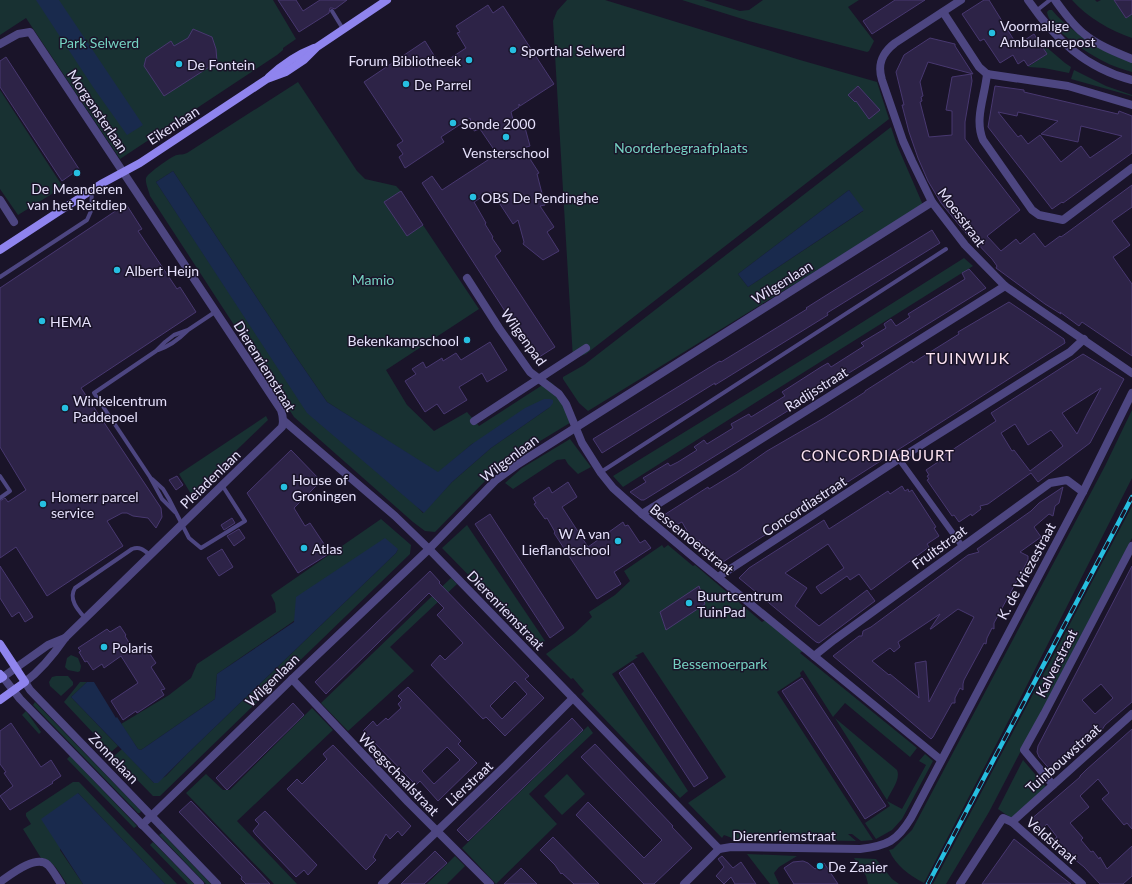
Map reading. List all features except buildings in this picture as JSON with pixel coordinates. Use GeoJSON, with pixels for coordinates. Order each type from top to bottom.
{"type":"FeatureCollection","features":[{"type":"Feature","properties":{"kind":"main road","name":"Eikenlaan"},"geometry":{"type":"LineString","coordinates":[[0,250],[92,190],[140,162],[267,79],[286,72],[304,60],[317,47],[387,0]]}},
{"type":"Feature","properties":{"kind":"main road","name":"Zonnelaan"},"geometry":{"type":"LineString","coordinates":[[0,644],[25,682]]}},
{"type":"Feature","properties":{"kind":"main road","name":"Pleiadenlaan"},"geometry":{"type":"LineString","coordinates":[[0,700],[25,682]]}},
{"type":"Feature","properties":{"kind":"street","name":"Moesstraat"},"geometry":{"type":"LineString","coordinates":[[961,0],[892,46],[880,62],[882,80],[903,141],[912,161],[932,202],[965,245],[1005,286],[1132,373]]}},
{"type":"Feature","properties":{"kind":"street"},"geometry":{"type":"LineString","coordinates":[[1028,0],[1058,38],[1077,54],[1114,75],[1132,80]]}},
{"type":"Feature","properties":{"kind":"street"},"geometry":{"type":"LineString","coordinates":[[1054,0],[1083,33],[1104,46],[1132,59]]}},
{"type":"Feature","properties":{"kind":"street"},"geometry":{"type":"LineString","coordinates":[[943,12],[979,66],[987,74],[1068,86],[1132,105]]}},
{"type":"Feature","properties":{"kind":"street","name":"Morgensterlaan"},"geometry":{"type":"LineString","coordinates":[[0,44],[18,34],[30,32],[123,172]]}},
{"type":"Feature","properties":{"kind":"street"},"geometry":{"type":"LineString","coordinates":[[987,74],[978,124],[979,132],[1032,210],[1039,215],[1063,220],[1132,168]]}},
{"type":"Feature","properties":{"kind":"street","name":"Dierenriemstraat"},"geometry":{"type":"LineString","coordinates":[[123,172],[281,410],[283,420],[395,516],[429,549],[719,849],[731,847],[860,849],[877,847],[886,844],[898,835],[908,824],[942,760]]}},
{"type":"Feature","properties":{"kind":"street"},"geometry":{"type":"LineString","coordinates":[[0,200],[14,222]]}},
{"type":"Feature","properties":{"kind":"street","name":"Wilgenlaan"},"geometry":{"type":"LineString","coordinates":[[142,825],[292,678],[429,549],[496,480],[518,464],[932,202]]}},
{"type":"Feature","properties":{"kind":"street","name":"Wilgenpad"},"geometry":{"type":"LineString","coordinates":[[467,278],[530,372],[559,394],[570,412],[575,428]]}},
{"type":"Feature","properties":{"kind":"street","name":"Radijsstraat"},"geometry":{"type":"LineString","coordinates":[[642,514],[1005,286]]}},
{"type":"Feature","properties":{"kind":"street","name":"Concordiastraat"},"geometry":{"type":"LineString","coordinates":[[718,577],[1070,352],[1084,339]]}},
{"type":"Feature","properties":{"kind":"street"},"geometry":{"type":"LineString","coordinates":[[474,420],[586,348]]}},
{"type":"Feature","properties":{"kind":"street","name":"K. de Vriezestraat"},"geometry":{"type":"LineString","coordinates":[[942,760],[1083,492],[1132,393]]}},
{"type":"Feature","properties":{"kind":"street","name":"Pleiadenlaan"},"geometry":{"type":"LineString","coordinates":[[25,682],[54,653],[65,638],[85,618],[282,427],[283,420]]}},
{"type":"Feature","properties":{"kind":"street","name":"Bessemoerstraat"},"geometry":{"type":"LineString","coordinates":[[575,428],[600,473],[613,488],[718,577],[942,760]]}},
{"type":"Feature","properties":{"kind":"street"},"geometry":{"type":"LineString","coordinates":[[899,460],[962,546]]}},
{"type":"Feature","properties":{"kind":"street","name":"Fruitstraat"},"geometry":{"type":"LineString","coordinates":[[814,656],[962,546],[1050,483],[1067,480],[1083,492]]}},
{"type":"Feature","properties":{"kind":"street","name":"Kalverstraat"},"geometry":{"type":"LineString","coordinates":[[1053,785],[1024,750],[1132,546]]}},
{"type":"Feature","properties":{"kind":"street","name":"Pleiadenlaan"},"geometry":{"type":"LineString","coordinates":[[1,677],[48,645],[65,638]]}},
{"type":"Feature","properties":{"kind":"street","name":"Zonnelaan"},"geometry":{"type":"LineString","coordinates":[[1,677],[200,884]]}},
{"type":"Feature","properties":{"kind":"street","name":"Weegschaalstraat"},"geometry":{"type":"LineString","coordinates":[[292,678],[338,729],[436,832],[490,884]]}},
{"type":"Feature","properties":{"kind":"street","name":"Zonnelaan"},"geometry":{"type":"LineString","coordinates":[[25,682],[33,693],[217,884]]}},
{"type":"Feature","properties":{"kind":"street","name":"Lierstraat"},"geometry":{"type":"LineString","coordinates":[[382,884],[504,767],[573,698]]}},
{"type":"Feature","properties":{"kind":"street","name":"Tuinbouwstraat"},"geometry":{"type":"LineString","coordinates":[[1012,822],[1132,714]]}},
{"type":"Feature","properties":{"kind":"street","name":"Veldstraat"},"geometry":{"type":"LineString","coordinates":[[960,884],[1003,818],[1012,822],[1082,884]]}},
{"type":"Feature","properties":{"kind":"street"},"geometry":{"type":"LineString","coordinates":[[684,884],[719,849]]}},
{"type":"Feature","properties":{"kind":"street"},"geometry":{"type":"LineString","coordinates":[[0,882],[18,870],[36,862],[41,862],[48,865],[61,884]]}},
{"type":"Feature","properties":{"kind":"lane"},"geometry":{"type":"LineString","coordinates":[[1036,12],[1050,0]]}},
{"type":"Feature","properties":{"kind":"lane"},"geometry":{"type":"LineString","coordinates":[[332,11],[343,29]]}},
{"type":"Feature","properties":{"kind":"lane"},"geometry":{"type":"LineString","coordinates":[[0,277],[87,220],[91,212],[92,190]]}},
{"type":"Feature","properties":{"kind":"lane"},"geometry":{"type":"LineString","coordinates":[[600,473],[946,249]]}},
{"type":"Feature","properties":{"kind":"lane"},"geometry":{"type":"LineString","coordinates":[[215,312],[188,330],[174,335],[156,351],[94,392],[150,477],[162,500],[175,512],[189,538],[201,548],[245,521],[222,485]]}},
{"type":"Feature","properties":{"kind":"lane"},"geometry":{"type":"LineString","coordinates":[[0,476],[10,491],[0,498]]}},
{"type":"Feature","properties":{"kind":"lane"},"geometry":{"type":"LineString","coordinates":[[85,618],[72,599],[75,588],[132,549],[142,549],[150,555]]}},
{"type":"Feature","properties":{"kind":"green space","name":"Park Selwerd"},"geometry":{"type":"Polygon","coordinates":[[[0,0],[273,0],[296,39],[283,48],[283,50],[277,55],[120,159],[26,18],[0,35],[0,0]]]}},
{"type":"Feature","properties":{"kind":"green space","name":"Noorderbegraafplaats"},"geometry":{"type":"Polygon","coordinates":[[[567,0],[605,0],[877,82],[889,119],[586,354],[573,359],[553,21],[557,11],[567,0]]]}},
{"type":"Feature","properties":{"kind":"green space"},"geometry":{"type":"Polygon","coordinates":[[[682,0],[704,0],[740,11],[749,10],[763,0],[859,0],[848,7],[874,41],[867,52],[749,21],[682,0]]]}},
{"type":"Feature","properties":{"kind":"green space"},"geometry":{"type":"Polygon","coordinates":[[[1072,0],[1095,0],[1097,2],[1101,0],[1114,0],[1126,18],[1132,14],[1132,38],[1116,32],[1100,23],[1072,0]]]}},
{"type":"Feature","properties":{"kind":"green space"},"geometry":{"type":"Polygon","coordinates":[[[1052,10],[1069,27],[1079,34],[1099,46],[1132,62],[1132,72],[1106,63],[1088,53],[1070,40],[1061,33],[1049,18],[1047,12],[1052,10]]]}},
{"type":"Feature","properties":{"kind":"green space"},"geometry":{"type":"Polygon","coordinates":[[[1038,40],[1071,67],[1069,73],[1044,68],[1028,67],[1047,54],[1038,40]]]}},
{"type":"Feature","properties":{"kind":"green space"},"geometry":{"type":"Polygon","coordinates":[[[1074,70],[1106,86],[1132,96],[1071,79],[1074,70]]]}},
{"type":"Feature","properties":{"kind":"green space","name":"Mamio"},"geometry":{"type":"Polygon","coordinates":[[[298,82],[357,171],[365,179],[396,186],[399,189],[479,309],[386,370],[407,405],[434,431],[467,412],[479,426],[544,384],[550,382],[568,406],[573,421],[509,460],[492,474],[435,532],[425,531],[294,417],[150,196],[146,178],[170,158],[187,153],[298,82]],[[173,171],[156,182],[263,344],[423,513],[452,482],[491,448],[550,407],[472,444],[438,473],[327,402],[173,171]]]}},
{"type":"Feature","properties":{"kind":"green space"},"geometry":{"type":"Polygon","coordinates":[[[0,90],[63,187],[18,215],[0,189],[0,90]]]}},
{"type":"Feature","properties":{"kind":"green space"},"geometry":{"type":"Polygon","coordinates":[[[891,127],[897,145],[923,205],[588,411],[579,403],[563,379],[563,377],[584,365],[891,127]],[[849,190],[738,274],[748,287],[863,211],[849,190]]]}},
{"type":"Feature","properties":{"kind":"green space"},"geometry":{"type":"Polygon","coordinates":[[[964,258],[973,266],[623,487],[613,476],[831,342],[964,258]]]}},
{"type":"Feature","properties":{"kind":"green space"},"geometry":{"type":"Polygon","coordinates":[[[1132,410],[1132,478],[1023,693],[924,883],[904,870],[895,861],[889,850],[893,849],[912,830],[1105,466],[1132,410]]]}},
{"type":"Feature","properties":{"kind":"green space"},"geometry":{"type":"Polygon","coordinates":[[[266,416],[268,420],[191,494],[179,474],[266,416]]]}},
{"type":"Feature","properties":{"kind":"green space"},"geometry":{"type":"Polygon","coordinates":[[[570,439],[591,467],[578,474],[565,459],[557,460],[513,489],[505,483],[522,468],[570,439]]]}},
{"type":"Feature","properties":{"kind":"green space"},"geometry":{"type":"Polygon","coordinates":[[[1132,506],[1132,538],[989,812],[946,884],[933,884],[1132,506]]]}},
{"type":"Feature","properties":{"kind":"green space"},"geometry":{"type":"Polygon","coordinates":[[[381,519],[411,545],[410,554],[160,796],[153,796],[114,756],[122,749],[154,783],[166,776],[396,553],[398,549],[217,674],[215,699],[141,750],[138,749],[121,724],[169,695],[191,678],[197,664],[276,612],[275,603],[271,595],[381,519]]]}},
{"type":"Feature","properties":{"kind":"green space"},"geometry":{"type":"Polygon","coordinates":[[[467,525],[545,641],[538,646],[442,548],[467,525]]]}},
{"type":"Feature","properties":{"kind":"green space","name":"Bessemoerpark"},"geometry":{"type":"Polygon","coordinates":[[[662,545],[664,548],[668,545],[693,566],[695,565],[762,622],[765,620],[803,651],[800,653],[917,748],[910,757],[845,703],[833,717],[803,670],[800,673],[801,676],[777,692],[873,840],[861,841],[852,834],[848,834],[856,841],[731,839],[732,838],[724,835],[722,838],[688,803],[726,777],[643,652],[635,656],[638,657],[612,674],[688,791],[680,798],[581,694],[584,691],[573,678],[571,679],[546,654],[575,633],[592,617],[589,612],[615,595],[630,581],[624,571],[662,545]]]}},
{"type":"Feature","properties":{"kind":"green space"},"geometry":{"type":"Polygon","coordinates":[[[451,578],[457,584],[390,647],[414,671],[348,731],[321,703],[451,578]]]}},
{"type":"Feature","properties":{"kind":"green space"},"geometry":{"type":"Polygon","coordinates":[[[71,655],[78,658],[81,666],[80,671],[78,672],[68,670],[65,667],[67,658],[71,655]]]}},
{"type":"Feature","properties":{"kind":"green space"},"geometry":{"type":"Polygon","coordinates":[[[68,676],[73,682],[73,685],[61,696],[50,686],[49,682],[52,677],[68,676]]]}},
{"type":"Feature","properties":{"kind":"green space"},"geometry":{"type":"Polygon","coordinates":[[[80,682],[87,682],[71,697],[118,746],[111,752],[64,702],[80,682]]]}},
{"type":"Feature","properties":{"kind":"green space"},"geometry":{"type":"Polygon","coordinates":[[[35,702],[141,811],[140,813],[138,813],[33,705],[35,702]]]}},
{"type":"Feature","properties":{"kind":"green space"},"geometry":{"type":"Polygon","coordinates":[[[312,708],[333,730],[237,821],[297,884],[274,884],[186,793],[206,774],[223,790],[230,790],[312,708]]]}},
{"type":"Feature","properties":{"kind":"green space"},"geometry":{"type":"Polygon","coordinates":[[[26,711],[41,732],[39,734],[22,715],[26,711]]]}},
{"type":"Feature","properties":{"kind":"green space"},"geometry":{"type":"Polygon","coordinates":[[[835,718],[897,770],[897,781],[887,800],[835,718]]]}},
{"type":"Feature","properties":{"kind":"green space"},"geometry":{"type":"Polygon","coordinates":[[[588,726],[593,733],[529,794],[557,824],[496,884],[462,848],[588,726]]]}},
{"type":"Feature","properties":{"kind":"green space"},"geometry":{"type":"Polygon","coordinates":[[[925,754],[933,761],[902,819],[892,830],[876,839],[865,823],[890,806],[887,801],[902,809],[926,765],[919,761],[925,754]]]}},
{"type":"Feature","properties":{"kind":"green space"},"geometry":{"type":"Polygon","coordinates":[[[70,756],[137,826],[134,828],[67,759],[70,756]]]}},
{"type":"Feature","properties":{"kind":"green space"},"geometry":{"type":"Polygon","coordinates":[[[1023,760],[1046,787],[1011,818],[998,809],[1023,760]]]}},
{"type":"Feature","properties":{"kind":"green space"},"geometry":{"type":"Polygon","coordinates":[[[567,774],[585,794],[562,815],[544,796],[567,774]]]}},
{"type":"Feature","properties":{"kind":"green space"},"geometry":{"type":"Polygon","coordinates":[[[73,782],[79,782],[177,884],[165,884],[78,793],[60,850],[83,884],[67,884],[53,864],[46,859],[41,858],[23,829],[31,824],[26,816],[26,813],[73,782]]]}},
{"type":"Feature","properties":{"kind":"green space"},"geometry":{"type":"Polygon","coordinates":[[[162,833],[211,884],[206,884],[159,835],[162,833]]]}},
{"type":"Feature","properties":{"kind":"green space"},"geometry":{"type":"Polygon","coordinates":[[[153,842],[194,884],[188,884],[150,845],[153,842]]]}},
{"type":"Feature","properties":{"kind":"green space"},"geometry":{"type":"Polygon","coordinates":[[[747,854],[797,856],[779,867],[774,873],[779,884],[770,884],[747,854]]]}},
{"type":"Feature","properties":{"kind":"green space"},"geometry":{"type":"Polygon","coordinates":[[[455,856],[465,866],[447,884],[427,884],[455,856]]]}},
{"type":"Feature","properties":{"kind":"green space"},"geometry":{"type":"Polygon","coordinates":[[[854,858],[876,859],[892,879],[899,884],[868,884],[866,876],[854,858]]]}},
{"type":"Feature","properties":{"kind":"water"},"geometry":{"type":"Polygon","coordinates":[[[36,0],[59,0],[143,125],[127,135],[93,87],[36,0]]]}},
{"type":"Feature","properties":{"kind":"water"},"geometry":{"type":"Polygon","coordinates":[[[173,171],[327,402],[438,472],[472,444],[525,408],[544,399],[553,400],[553,403],[550,407],[491,448],[452,482],[424,513],[307,413],[156,182],[173,171]]]}},
{"type":"Feature","properties":{"kind":"water"},"geometry":{"type":"Polygon","coordinates":[[[849,190],[864,210],[748,287],[738,274],[849,190]]]}},
{"type":"Feature","properties":{"kind":"water"},"geometry":{"type":"Polygon","coordinates":[[[385,538],[398,549],[396,553],[158,783],[154,783],[71,697],[87,682],[94,682],[116,718],[117,717],[138,749],[141,750],[215,699],[217,674],[294,622],[296,597],[385,538]]]}},
{"type":"Feature","properties":{"kind":"water"},"geometry":{"type":"Polygon","coordinates":[[[78,793],[165,884],[83,884],[41,819],[78,793]]]}},
{"type":"Feature","properties":{"kind":"railway"},"geometry":{"type":"LineString","coordinates":[[928,884],[1132,497]]}},
{"type":"Feature","properties":{"kind":"place","name":"Voormalige Ambulancepost"},"geometry":{"type":"Point","coordinates":[992,33]}},
{"type":"Feature","properties":{"kind":"place","name":"Sporthal Selwerd"},"geometry":{"type":"Point","coordinates":[513,50]}},
{"type":"Feature","properties":{"kind":"place","name":"Forum Bibliotheek"},"geometry":{"type":"Point","coordinates":[469,60]}},
{"type":"Feature","properties":{"kind":"place","name":"De Fontein"},"geometry":{"type":"Point","coordinates":[179,64]}},
{"type":"Feature","properties":{"kind":"place","name":"De Parrel"},"geometry":{"type":"Point","coordinates":[406,84]}},
{"type":"Feature","properties":{"kind":"place","name":"Sonde 2000"},"geometry":{"type":"Point","coordinates":[453,123]}},
{"type":"Feature","properties":{"kind":"place","name":"Vensterschool"},"geometry":{"type":"Point","coordinates":[506,137]}},
{"type":"Feature","properties":{"kind":"place","name":"De Meanderen van het Reitdiep"},"geometry":{"type":"Point","coordinates":[77,173]}},
{"type":"Feature","properties":{"kind":"place","name":"OBS De Pendinghe"},"geometry":{"type":"Point","coordinates":[473,197]}},
{"type":"Feature","properties":{"kind":"place","name":"Albert Heijn"},"geometry":{"type":"Point","coordinates":[117,270]}},
{"type":"Feature","properties":{"kind":"place","name":"HEMA"},"geometry":{"type":"Point","coordinates":[42,321]}},
{"type":"Feature","properties":{"kind":"place","name":"Bekenkampschool"},"geometry":{"type":"Point","coordinates":[467,340]}},
{"type":"Feature","properties":{"kind":"place","name":"Winkelcentrum Paddepoel"},"geometry":{"type":"Point","coordinates":[65,408]}},
{"type":"Feature","properties":{"kind":"place","name":"House of Groningen"},"geometry":{"type":"Point","coordinates":[284,487]}},
{"type":"Feature","properties":{"kind":"place","name":"Homerr parcel service"},"geometry":{"type":"Point","coordinates":[43,504]}},
{"type":"Feature","properties":{"kind":"place","name":"W A van Lieflandschool"},"geometry":{"type":"Point","coordinates":[618,541]}},
{"type":"Feature","properties":{"kind":"place","name":"Atlas"},"geometry":{"type":"Point","coordinates":[304,548]}},
{"type":"Feature","properties":{"kind":"place","name":"Buurtcentrum TuinPad"},"geometry":{"type":"Point","coordinates":[689,603]}},
{"type":"Feature","properties":{"kind":"place","name":"Polaris"},"geometry":{"type":"Point","coordinates":[104,647]}},
{"type":"Feature","properties":{"kind":"place","name":"De Zaaier"},"geometry":{"type":"Point","coordinates":[820,866]}},
{"type":"Feature","properties":{"kind":"district","name":"TUINWIJK"},"geometry":{"type":"Point","coordinates":[968,357]}},
{"type":"Feature","properties":{"kind":"district","name":"CONCORDIABUURT"},"geometry":{"type":"Point","coordinates":[878,455]}}]}
